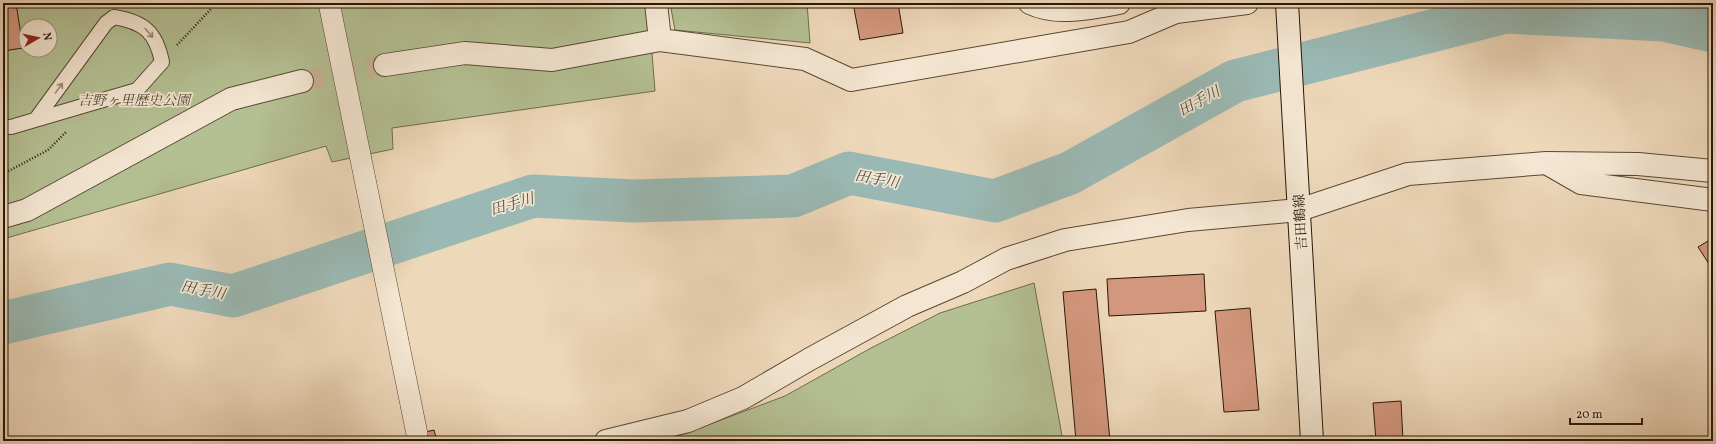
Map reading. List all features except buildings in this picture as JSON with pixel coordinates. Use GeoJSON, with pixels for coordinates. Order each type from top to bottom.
{"type":"FeatureCollection","features":[{"type":"Feature","properties":{"kind":"street"},"geometry":{"type":"LineString","coordinates":[[329,3],[417,434]]}},
{"type":"Feature","properties":{"kind":"street"},"geometry":{"type":"LineString","coordinates":[[656,3],[660,40]]}},
{"type":"Feature","properties":{"kind":"street"},"geometry":{"type":"LineString","coordinates":[[1030,3],[1041,8],[1079,10],[1119,3]]}},
{"type":"Feature","properties":{"kind":"street"},"geometry":{"type":"LineString","coordinates":[[385,65],[465,53],[552,60],[660,40],[805,59],[851,80],[1129,32],[1176,12],[1247,3]]}},
{"type":"Feature","properties":{"kind":"street","name":"吉田鶴線"},"geometry":{"type":"LineString","coordinates":[[1287,3],[1312,441]]}},
{"type":"Feature","properties":{"kind":"street"},"geometry":{"type":"LineString","coordinates":[[3,216],[27,210],[231,99],[302,81]]}},
{"type":"Feature","properties":{"kind":"street"},"geometry":{"type":"LineString","coordinates":[[1546,163],[1581,183],[1713,200]]}},
{"type":"Feature","properties":{"kind":"street"},"geometry":{"type":"LineString","coordinates":[[606,441],[688,421],[743,398],[881,319],[907,306],[963,282],[1006,259],[1072,238],[1188,220],[1299,210],[1408,174],[1546,163],[1638,164],[1713,171]]}},
{"type":"Feature","properties":{"kind":"lane"},"geometry":{"type":"LineString","coordinates":[[3,127],[11,127],[137,90],[162,62],[159,45],[147,29],[130,20],[114,17],[106,23],[36,119]]}},
{"type":"Feature","properties":{"kind":"path"},"geometry":{"type":"LineString","coordinates":[[162,62],[211,9],[212,3]]}},
{"type":"Feature","properties":{"kind":"path"},"geometry":{"type":"LineString","coordinates":[[3,174],[48,150],[65,134],[86,105]]}},
{"type":"Feature","properties":{"kind":"green space","name":"吉野ヶ里歴史公園"},"geometry":{"type":"Polygon","coordinates":[[[3,3],[648,3],[655,91],[392,128],[393,149],[332,162],[326,146],[3,239],[3,3]]]}},
{"type":"Feature","properties":{"kind":"green space"},"geometry":{"type":"Polygon","coordinates":[[[670,3],[807,3],[810,43],[675,30],[670,3]]]}},
{"type":"Feature","properties":{"kind":"green space"},"geometry":{"type":"Polygon","coordinates":[[[1034,283],[1063,441],[665,441],[785,396],[871,348],[940,313],[1034,283]]]}},
{"type":"Feature","properties":{"kind":"waterway","name":"田手川"},"geometry":{"type":"LineString","coordinates":[[3,323],[170,284],[233,296],[533,196],[634,201],[793,196],[849,173],[995,201],[1070,173],[1235,81],[1506,12],[1664,20],[1713,31]]}},
{"type":"Feature","properties":{"kind":"tunnel"},"geometry":{"type":"LineString","coordinates":[[302,81],[385,65]]}}]}
